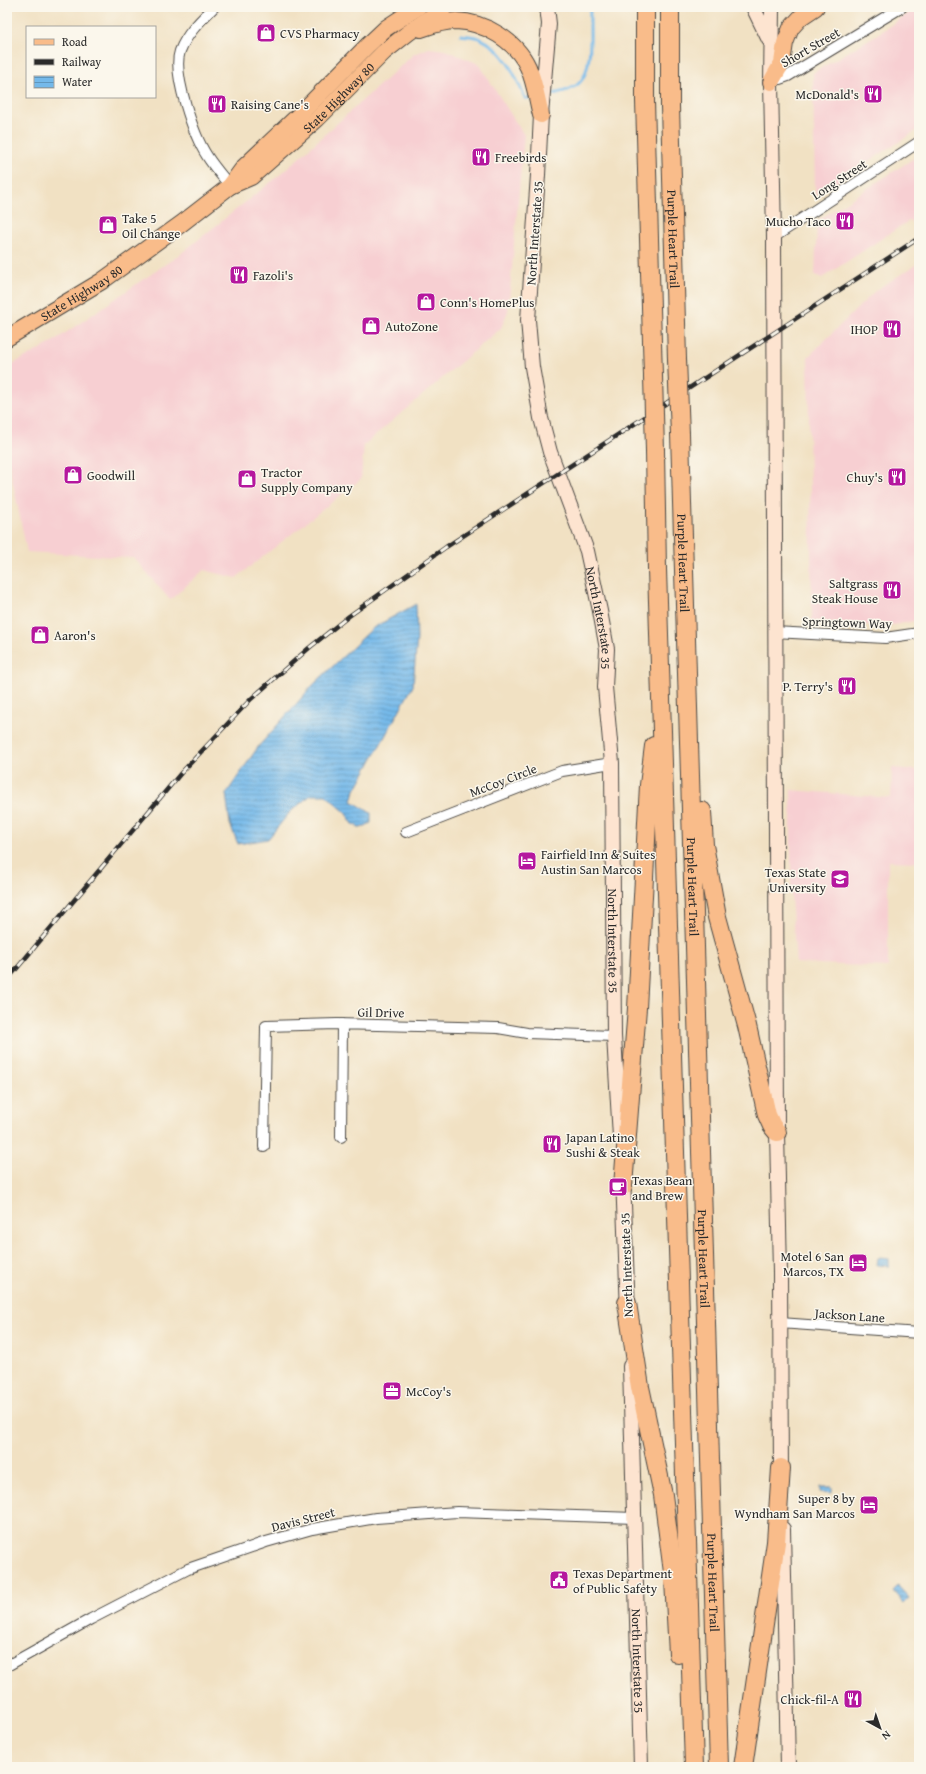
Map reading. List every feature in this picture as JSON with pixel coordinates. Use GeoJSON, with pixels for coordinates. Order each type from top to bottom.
{"type":"FeatureCollection","features":[{"type":"Feature","properties":{"kind":"highway","name":"Purple Heart Trail"},"geometry":{"type":"LineString","coordinates":[[645,7],[645,102],[661,679],[694,1767]]}},
{"type":"Feature","properties":{"kind":"highway","name":"Purple Heart Trail"},"geometry":{"type":"LineString","coordinates":[[670,14],[670,106],[684,610],[719,1767]]}},
{"type":"Feature","properties":{"kind":"highway"},"geometry":{"type":"LineString","coordinates":[[684,610],[698,734],[701,806],[710,879],[717,917],[747,1026],[767,1115],[772,1126],[777,1132]]}},
{"type":"Feature","properties":{"kind":"highway"},"geometry":{"type":"LineString","coordinates":[[623,1186],[636,1015],[650,785],[661,679]]}},
{"type":"Feature","properties":{"kind":"highway"},"geometry":{"type":"LineString","coordinates":[[627,1303],[640,1386],[669,1532],[674,1580],[686,1767]]}},
{"type":"Feature","properties":{"kind":"highway"},"geometry":{"type":"LineString","coordinates":[[743,1767],[776,1542],[781,1468]]}},
{"type":"Feature","properties":{"kind":"main road"},"geometry":{"type":"LineString","coordinates":[[386,28],[398,7]]}},
{"type":"Feature","properties":{"kind":"main road","name":"State Highway 80"},"geometry":{"type":"LineString","coordinates":[[7,338],[102,281],[181,224],[230,186],[251,177],[317,119],[384,52],[445,7]]}},
{"type":"Feature","properties":{"kind":"main road","name":"North Interstate 35"},"geometry":{"type":"LineString","coordinates":[[547,7],[549,24],[541,115],[528,320],[532,367],[541,418],[550,452],[587,551],[607,649],[605,687],[612,763],[614,1036],[623,1186],[635,1518],[641,1767]]}},
{"type":"Feature","properties":{"kind":"main road"},"geometry":{"type":"LineString","coordinates":[[549,24],[558,7]]}},
{"type":"Feature","properties":{"kind":"main road"},"geometry":{"type":"LineString","coordinates":[[753,7],[771,44]]}},
{"type":"Feature","properties":{"kind":"main road"},"geometry":{"type":"LineString","coordinates":[[772,7],[771,82],[774,237],[774,632],[777,1132],[781,1468],[788,1767]]}},
{"type":"Feature","properties":{"kind":"main road"},"geometry":{"type":"LineString","coordinates":[[771,82],[782,63],[785,42],[791,28],[801,17],[812,8],[816,7]]}},
{"type":"Feature","properties":{"kind":"main road","name":"State Highway 80"},"geometry":{"type":"LineString","coordinates":[[230,186],[244,167],[300,114],[386,28],[416,8]]}},
{"type":"Feature","properties":{"kind":"main road"},"geometry":{"type":"LineString","coordinates":[[317,119],[326,102],[399,30],[416,8]]}},
{"type":"Feature","properties":{"kind":"main road"},"geometry":{"type":"LineString","coordinates":[[408,33],[439,22],[456,21],[474,23],[487,28],[504,39],[520,54],[528,68],[541,115]]}},
{"type":"Feature","properties":{"kind":"street"},"geometry":{"type":"LineString","coordinates":[[214,7],[192,29],[180,51],[178,64],[179,82],[199,141],[207,156],[230,186]]}},
{"type":"Feature","properties":{"kind":"street","name":"Short Street"},"geometry":{"type":"LineString","coordinates":[[771,82],[788,76],[902,7]]}},
{"type":"Feature","properties":{"kind":"street","name":"Long Street"},"geometry":{"type":"LineString","coordinates":[[774,237],[919,142]]}},
{"type":"Feature","properties":{"kind":"street","name":"Springtown Way"},"geometry":{"type":"LineString","coordinates":[[774,632],[885,638],[919,633]]}},
{"type":"Feature","properties":{"kind":"street","name":"McCoy Circle"},"geometry":{"type":"LineString","coordinates":[[406,832],[562,771],[612,763]]}},
{"type":"Feature","properties":{"kind":"street"},"geometry":{"type":"LineString","coordinates":[[341,1137],[342,1024]]}},
{"type":"Feature","properties":{"kind":"street","name":"Gil Drive"},"geometry":{"type":"LineString","coordinates":[[264,1146],[266,1026],[342,1024],[498,1028],[527,1033],[614,1036]]}},
{"type":"Feature","properties":{"kind":"street","name":"Jackson Lane"},"geometry":{"type":"LineString","coordinates":[[780,1323],[919,1333]]}},
{"type":"Feature","properties":{"kind":"street","name":"Davis Street"},"geometry":{"type":"LineString","coordinates":[[7,1666],[91,1618],[188,1569],[266,1542],[312,1529],[376,1518],[457,1512],[635,1518]]}},
{"type":"Feature","properties":{"kind":"shaded area"},"geometry":{"type":"Polygon","coordinates":[[[918,7],[919,129],[815,196],[813,73],[876,35],[918,7]]]}},
{"type":"Feature","properties":{"kind":"shaded area"},"geometry":{"type":"Polygon","coordinates":[[[429,48],[445,50],[479,64],[524,135],[508,311],[501,328],[364,445],[361,479],[236,578],[204,570],[170,600],[134,558],[27,552],[7,454],[7,367],[48,345],[179,255],[281,174],[414,54],[429,48]]]}},
{"type":"Feature","properties":{"kind":"shaded area"},"geometry":{"type":"Polygon","coordinates":[[[919,155],[919,225],[915,227],[910,220],[822,278],[815,275],[817,221],[919,155]]]}},
{"type":"Feature","properties":{"kind":"shaded area"},"geometry":{"type":"Polygon","coordinates":[[[919,263],[919,620],[894,625],[865,625],[812,621],[808,357],[876,290],[919,263]]]}},
{"type":"Feature","properties":{"kind":"shaded area","name":"Texas State University"},"geometry":{"type":"Polygon","coordinates":[[[892,768],[919,770],[919,862],[888,861],[888,967],[796,963],[791,897],[791,790],[891,798],[892,768]]]}},
{"type":"Feature","properties":{"kind":"water"},"geometry":{"type":"Polygon","coordinates":[[[416,604],[417,638],[413,686],[355,790],[352,801],[371,813],[371,823],[361,828],[353,824],[344,811],[326,795],[311,795],[290,812],[268,839],[238,844],[230,824],[226,794],[258,747],[313,685],[373,628],[416,604]]]}},
{"type":"Feature","properties":{"kind":"water"},"geometry":{"type":"Polygon","coordinates":[[[878,1258],[889,1259],[889,1266],[877,1265],[878,1258]]]}},
{"type":"Feature","properties":{"kind":"water"},"geometry":{"type":"Polygon","coordinates":[[[820,1487],[832,1487],[832,1493],[820,1492],[820,1487]]]}},
{"type":"Feature","properties":{"kind":"water"},"geometry":{"type":"Polygon","coordinates":[[[898,1586],[909,1598],[903,1603],[893,1591],[898,1586]]]}},
{"type":"Feature","properties":{"kind":"waterway"},"geometry":{"type":"LineString","coordinates":[[554,94],[569,90],[577,85],[583,78],[589,59],[590,7]]}},
{"type":"Feature","properties":{"kind":"waterway"},"geometry":{"type":"LineString","coordinates":[[461,35],[479,38],[496,49],[513,72],[525,98],[530,99]]}},
{"type":"Feature","properties":{"kind":"railway"},"geometry":{"type":"LineString","coordinates":[[7,980],[181,773],[251,699],[309,648],[349,616],[446,547],[919,238]]}},
{"type":"Feature","properties":{"kind":"place","name":"CVS Pharmacy"},"geometry":{"type":"Point","coordinates":[266,33]}},
{"type":"Feature","properties":{"kind":"place","name":"McDonald's"},"geometry":{"type":"Point","coordinates":[873,94]}},
{"type":"Feature","properties":{"kind":"place","name":"Raising Cane's"},"geometry":{"type":"Point","coordinates":[217,104]}},
{"type":"Feature","properties":{"kind":"place","name":"Freebirds"},"geometry":{"type":"Point","coordinates":[481,157]}},
{"type":"Feature","properties":{"kind":"place","name":"Mucho Taco"},"geometry":{"type":"Point","coordinates":[845,221]}},
{"type":"Feature","properties":{"kind":"place","name":"Take 5 Oil Change"},"geometry":{"type":"Point","coordinates":[108,225]}},
{"type":"Feature","properties":{"kind":"place","name":"Fazoli's"},"geometry":{"type":"Point","coordinates":[239,275]}},
{"type":"Feature","properties":{"kind":"place","name":"Conn's HomePlus"},"geometry":{"type":"Point","coordinates":[426,302]}},
{"type":"Feature","properties":{"kind":"place","name":"AutoZone"},"geometry":{"type":"Point","coordinates":[371,326]}},
{"type":"Feature","properties":{"kind":"place","name":"IHOP"},"geometry":{"type":"Point","coordinates":[892,329]}},
{"type":"Feature","properties":{"kind":"place","name":"Goodwill"},"geometry":{"type":"Point","coordinates":[73,475]}},
{"type":"Feature","properties":{"kind":"place","name":"Chuy's"},"geometry":{"type":"Point","coordinates":[897,477]}},
{"type":"Feature","properties":{"kind":"place","name":"Tractor Supply Company"},"geometry":{"type":"Point","coordinates":[247,479]}},
{"type":"Feature","properties":{"kind":"place","name":"Saltgrass Steak House"},"geometry":{"type":"Point","coordinates":[892,590]}},
{"type":"Feature","properties":{"kind":"place","name":"Aaron's"},"geometry":{"type":"Point","coordinates":[40,635]}},
{"type":"Feature","properties":{"kind":"place","name":"P. Terry's"},"geometry":{"type":"Point","coordinates":[847,686]}},
{"type":"Feature","properties":{"kind":"place","name":"Fairfield Inn & Suites Austin San Marcos"},"geometry":{"type":"Point","coordinates":[527,861]}},
{"type":"Feature","properties":{"kind":"place","name":"Texas State University"},"geometry":{"type":"Point","coordinates":[840,879]}},
{"type":"Feature","properties":{"kind":"place","name":"Japan Latino Sushi & Steak"},"geometry":{"type":"Point","coordinates":[552,1144]}},
{"type":"Feature","properties":{"kind":"place","name":"Texas Bean and Brew"},"geometry":{"type":"Point","coordinates":[618,1187]}},
{"type":"Feature","properties":{"kind":"place","name":"Motel 6 San Marcos, TX"},"geometry":{"type":"Point","coordinates":[858,1263]}},
{"type":"Feature","properties":{"kind":"place","name":"McCoy's"},"geometry":{"type":"Point","coordinates":[392,1391]}},
{"type":"Feature","properties":{"kind":"place","name":"Super 8 by Wyndham San Marcos"},"geometry":{"type":"Point","coordinates":[869,1505]}},
{"type":"Feature","properties":{"kind":"place","name":"Texas Department of Public Safety"},"geometry":{"type":"Point","coordinates":[559,1580]}},
{"type":"Feature","properties":{"kind":"place","name":"Chick-fil-A"},"geometry":{"type":"Point","coordinates":[853,1699]}}]}
